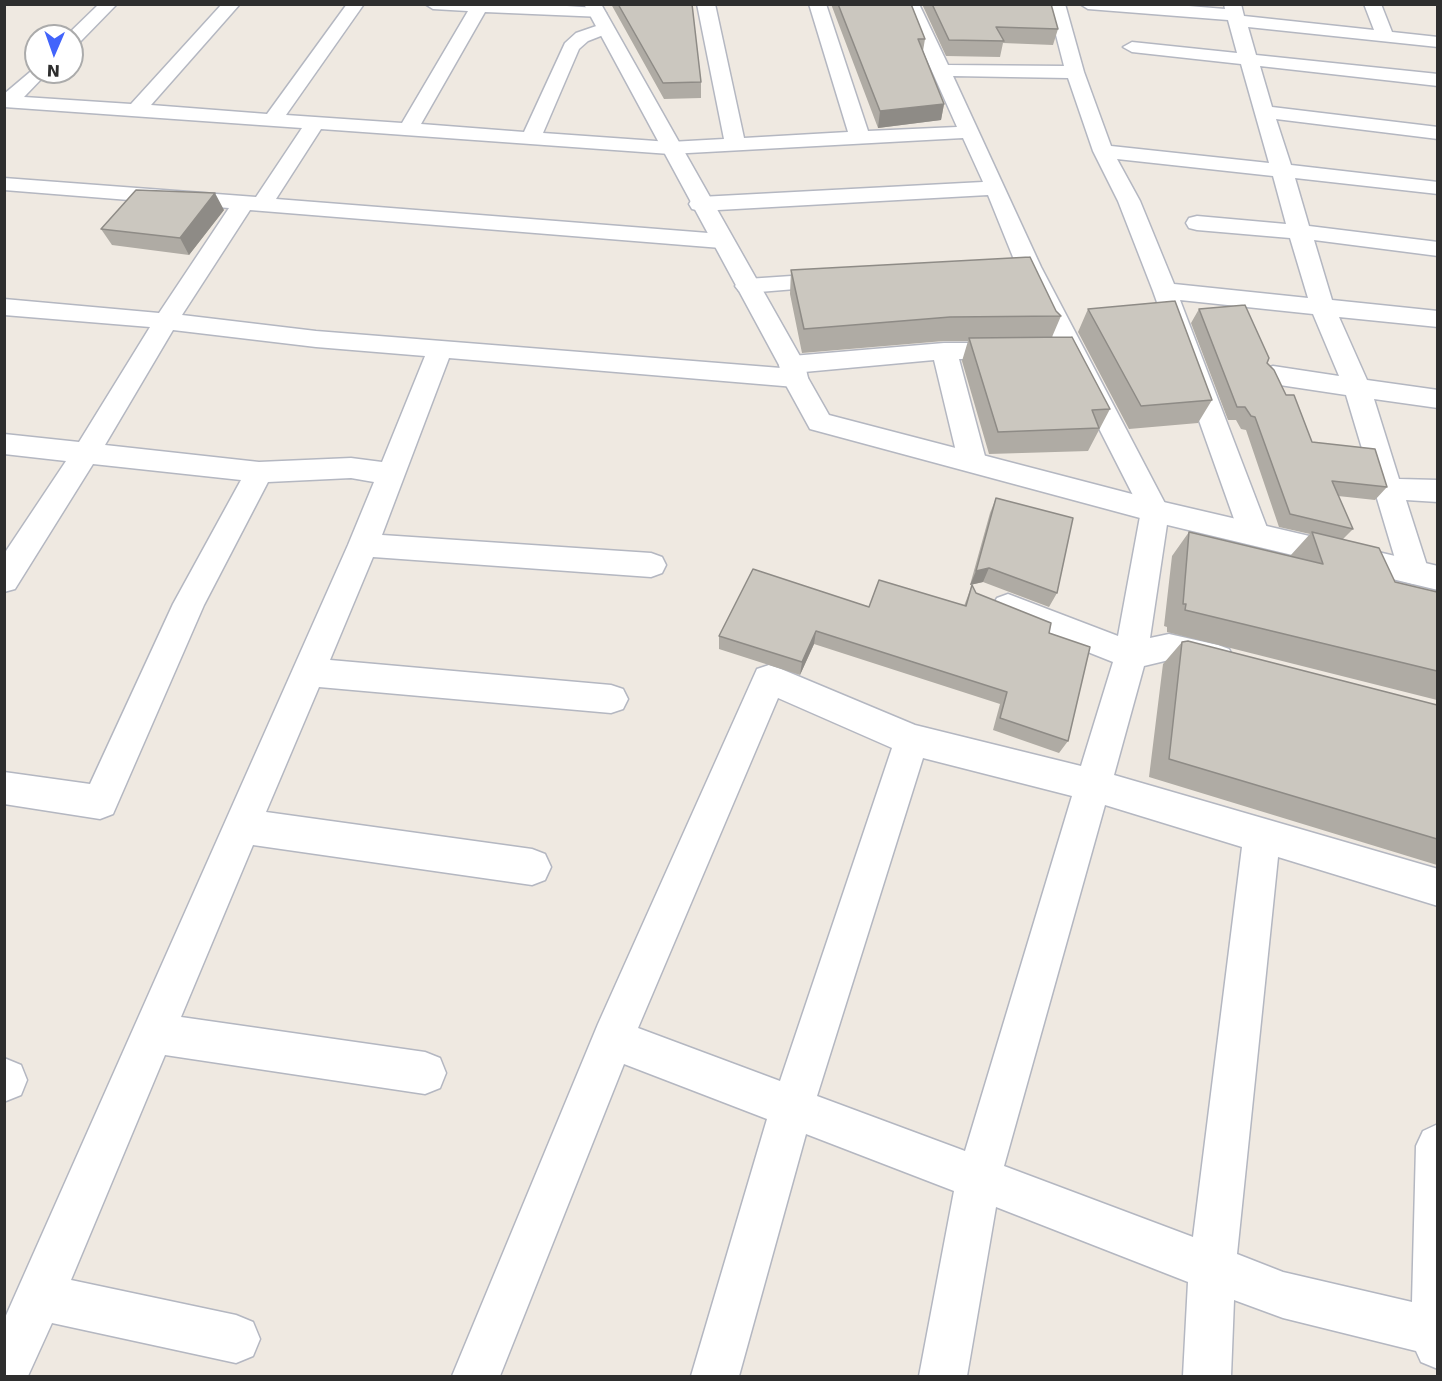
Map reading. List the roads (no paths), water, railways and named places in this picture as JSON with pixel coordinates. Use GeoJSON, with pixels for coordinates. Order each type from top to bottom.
{"type":"FeatureCollection","features":[{"type":"Feature","properties":{"kind":"street"},"geometry":{"type":"LineString","coordinates":[[84,29],[110,4]]}},
{"type":"Feature","properties":{"kind":"street"},"geometry":{"type":"LineString","coordinates":[[136,110],[232,4]]}},
{"type":"Feature","properties":{"kind":"street"},"geometry":{"type":"LineString","coordinates":[[272,120],[356,4]]}},
{"type":"Feature","properties":{"kind":"street"},"geometry":{"type":"LineString","coordinates":[[433,4],[598,15]]}},
{"type":"Feature","properties":{"kind":"street"},"geometry":{"type":"LineString","coordinates":[[706,4],[735,144]]}},
{"type":"Feature","properties":{"kind":"street"},"geometry":{"type":"LineString","coordinates":[[817,4],[860,138]]}},
{"type":"Feature","properties":{"kind":"street"},"geometry":{"type":"LineString","coordinates":[[910,4],[996,188],[1029,267],[1053,350],[1155,510],[1131,655],[978,1181],[943,1377]]}},
{"type":"Feature","properties":{"kind":"street"},"geometry":{"type":"LineString","coordinates":[[1056,4],[1075,72],[1103,151],[1129,201],[1165,291],[1254,533]]}},
{"type":"Feature","properties":{"kind":"street"},"geometry":{"type":"LineString","coordinates":[[1088,4],[1235,13],[1437,42]]}},
{"type":"Feature","properties":{"kind":"street"},"geometry":{"type":"LineString","coordinates":[[1372,4],[1385,36]]}},
{"type":"Feature","properties":{"kind":"street"},"geometry":{"type":"LineString","coordinates":[[408,129],[478,7]]}},
{"type":"Feature","properties":{"kind":"street"},"geometry":{"type":"LineString","coordinates":[[1235,13],[1322,306],[1357,387],[1388,489],[1426,575]]}},
{"type":"Feature","properties":{"kind":"street"},"geometry":{"type":"LineString","coordinates":[[531,138],[571,47],[582,37],[598,15]]}},
{"type":"Feature","properties":{"kind":"street"},"geometry":{"type":"LineString","coordinates":[[598,15],[794,372],[819,422],[972,460],[1155,510],[1426,575]]}},
{"type":"Feature","properties":{"kind":"street"},"geometry":{"type":"LineString","coordinates":[[1132,48],[1437,80]]}},
{"type":"Feature","properties":{"kind":"street"},"geometry":{"type":"LineString","coordinates":[[939,70],[1075,72]]}},
{"type":"Feature","properties":{"kind":"street"},"geometry":{"type":"LineString","coordinates":[[6,101],[25,84]]}},
{"type":"Feature","properties":{"kind":"street"},"geometry":{"type":"LineString","coordinates":[[6,101],[670,148],[969,132]]}},
{"type":"Feature","properties":{"kind":"street"},"geometry":{"type":"LineString","coordinates":[[1265,112],[1437,133]]}},
{"type":"Feature","properties":{"kind":"street"},"geometry":{"type":"LineString","coordinates":[[4,580],[15,550],[86,453],[166,321],[315,123]]}},
{"type":"Feature","properties":{"kind":"street"},"geometry":{"type":"LineString","coordinates":[[1103,151],[1282,169],[1437,188]]}},
{"type":"Feature","properties":{"kind":"street"},"geometry":{"type":"LineString","coordinates":[[4,184],[721,241]]}},
{"type":"Feature","properties":{"kind":"street"},"geometry":{"type":"LineString","coordinates":[[700,204],[996,188]]}},
{"type":"Feature","properties":{"kind":"street"},"geometry":{"type":"LineString","coordinates":[[1197,223],[1301,232],[1437,249]]}},
{"type":"Feature","properties":{"kind":"street"},"geometry":{"type":"LineString","coordinates":[[1006,268],[1029,267]]}},
{"type":"Feature","properties":{"kind":"street"},"geometry":{"type":"LineString","coordinates":[[747,286],[853,279]]}},
{"type":"Feature","properties":{"kind":"street"},"geometry":{"type":"LineString","coordinates":[[1165,291],[1437,319]]}},
{"type":"Feature","properties":{"kind":"street"},"geometry":{"type":"LineString","coordinates":[[4,307],[166,321],[315,339],[794,372],[944,351],[1053,350]]}},
{"type":"Feature","properties":{"kind":"street"},"geometry":{"type":"LineString","coordinates":[[4,1374],[40,1297],[363,545],[440,349]]}},
{"type":"Feature","properties":{"kind":"street"},"geometry":{"type":"LineString","coordinates":[[944,351],[972,460]]}},
{"type":"Feature","properties":{"kind":"street"},"geometry":{"type":"LineString","coordinates":[[1273,375],[1437,399]]}},
{"type":"Feature","properties":{"kind":"street"},"geometry":{"type":"LineString","coordinates":[[4,444],[259,472],[351,468],[392,474]]}},
{"type":"Feature","properties":{"kind":"street"},"geometry":{"type":"LineString","coordinates":[[4,789],[100,802],[189,604],[259,472]]}},
{"type":"Feature","properties":{"kind":"street"},"geometry":{"type":"LineString","coordinates":[[1388,489],[1437,491]]}},
{"type":"Feature","properties":{"kind":"street"},"geometry":{"type":"LineString","coordinates":[[363,545],[492,556],[651,565]]}},
{"type":"Feature","properties":{"kind":"street"},"geometry":{"type":"LineString","coordinates":[[982,596],[1131,655],[1169,647],[1248,667]]}},
{"type":"Feature","properties":{"kind":"street"},"geometry":{"type":"LineString","coordinates":[[308,672],[611,699]]}},
{"type":"Feature","properties":{"kind":"street"},"geometry":{"type":"LineString","coordinates":[[476,1377],[613,1039],[769,679],[912,740],[1094,785],[1437,888]]}},
{"type":"Feature","properties":{"kind":"street"},"geometry":{"type":"LineString","coordinates":[[715,1377],[792,1108],[912,740]]}},
{"type":"Feature","properties":{"kind":"street"},"geometry":{"type":"LineString","coordinates":[[243,826],[532,867]]}},
{"type":"Feature","properties":{"kind":"street"},"geometry":{"type":"LineString","coordinates":[[1207,1377],[1212,1269],[1262,834]]}},
{"type":"Feature","properties":{"kind":"street"},"geometry":{"type":"LineString","coordinates":[[153,1033],[425,1073]]}},
{"type":"Feature","properties":{"kind":"street"},"geometry":{"type":"LineString","coordinates":[[613,1039],[978,1181],[1283,1295],[1437,1336],[1437,1146]]}},
{"type":"Feature","properties":{"kind":"street"},"geometry":{"type":"LineString","coordinates":[[40,1297],[236,1339]]}}]}
